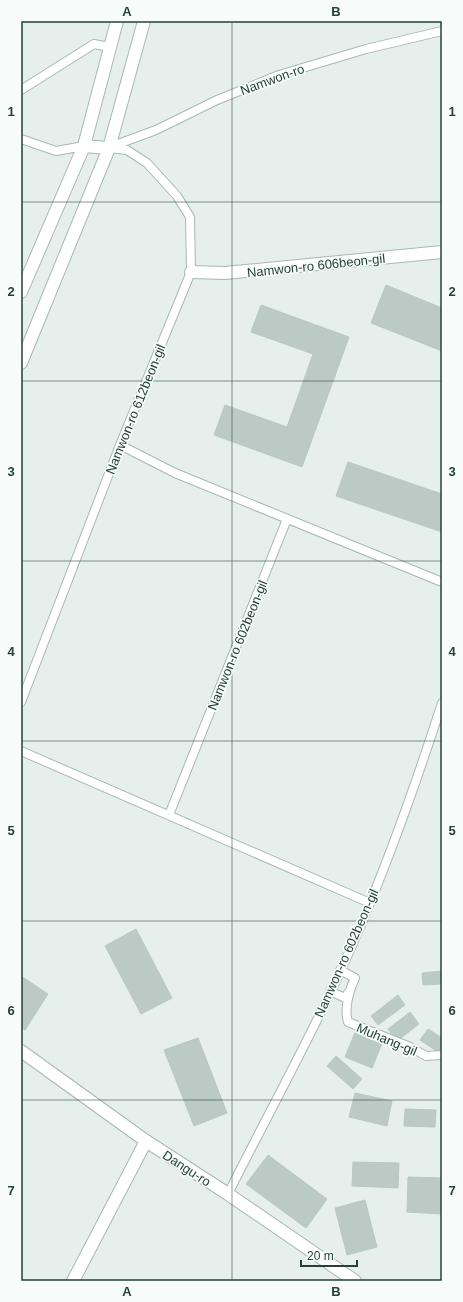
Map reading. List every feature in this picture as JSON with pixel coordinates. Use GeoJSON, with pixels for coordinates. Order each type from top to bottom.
{"type":"FeatureCollection","features":[{"type":"Feature","properties":{"kind":"street"},"geometry":{"type":"LineString","coordinates":[[21,292],[25,274],[84,146],[117,21]]}},
{"type":"Feature","properties":{"kind":"street"},"geometry":{"type":"LineString","coordinates":[[21,363],[109,148],[144,21]]}},
{"type":"Feature","properties":{"kind":"street"},"geometry":{"type":"LineString","coordinates":[[84,146],[109,148]]}},
{"type":"Feature","properties":{"kind":"street","name":"Namwon-ro 606beon-gil"},"geometry":{"type":"LineString","coordinates":[[191,272],[225,273],[442,252]]}},
{"type":"Feature","properties":{"kind":"street","name":"Dangu-ro"},"geometry":{"type":"LineString","coordinates":[[21,1051],[146,1141],[228,1194],[355,1281]]}},
{"type":"Feature","properties":{"kind":"street"},"geometry":{"type":"LineString","coordinates":[[73,1281],[146,1141]]}},
{"type":"Feature","properties":{"kind":"lane","name":"Namwon-ro"},"geometry":{"type":"LineString","coordinates":[[109,148],[156,130],[217,100],[279,75],[366,48],[442,31]]}},
{"type":"Feature","properties":{"kind":"lane"},"geometry":{"type":"LineString","coordinates":[[21,90],[94,44],[110,47]]}},
{"type":"Feature","properties":{"kind":"lane"},"geometry":{"type":"LineString","coordinates":[[21,139],[56,151],[84,146]]}},
{"type":"Feature","properties":{"kind":"lane","name":"Namwon-ro 612beon-gil"},"geometry":{"type":"LineString","coordinates":[[21,702],[120,445],[191,272],[190,217],[177,196],[147,162],[127,150],[109,148]]}},
{"type":"Feature","properties":{"kind":"lane"},"geometry":{"type":"LineString","coordinates":[[120,445],[175,473],[442,582]]}},
{"type":"Feature","properties":{"kind":"lane","name":"Namwon-ro 602beon-gil"},"geometry":{"type":"LineString","coordinates":[[169,815],[287,520]]}},
{"type":"Feature","properties":{"kind":"lane","name":"Namwon-ro 602beon-gil"},"geometry":{"type":"LineString","coordinates":[[228,1194],[330,991],[370,903],[422,766],[442,703]]}},
{"type":"Feature","properties":{"kind":"lane"},"geometry":{"type":"LineString","coordinates":[[21,750],[370,903]]}},
{"type":"Feature","properties":{"kind":"lane"},"geometry":{"type":"LineString","coordinates":[[330,991],[346,998],[354,978],[340,970]]}},
{"type":"Feature","properties":{"kind":"lane","name":"Muhang-gil"},"geometry":{"type":"LineString","coordinates":[[353,981],[345,1013],[348,1022],[410,1047],[426,1056],[442,1055]]}},
{"type":"Feature","properties":{"kind":"building"},"geometry":{"type":"Polygon","coordinates":[[[386,285],[442,308],[442,351],[371,323],[386,285]]]}},
{"type":"Feature","properties":{"kind":"building"},"geometry":{"type":"Polygon","coordinates":[[[261,305],[349,337],[302,467],[214,435],[225,405],[287,427],[313,354],[251,332],[261,305]]]}},
{"type":"Feature","properties":{"kind":"building"},"geometry":{"type":"Polygon","coordinates":[[[348,462],[442,494],[442,532],[336,496],[348,462]]]}},
{"type":"Feature","properties":{"kind":"building"},"geometry":{"type":"Polygon","coordinates":[[[136,929],[172,998],[141,1014],[105,946],[136,929]]]}},
{"type":"Feature","properties":{"kind":"building"},"geometry":{"type":"Polygon","coordinates":[[[442,971],[442,984],[423,985],[422,973],[442,971]]]}},
{"type":"Feature","properties":{"kind":"building"},"geometry":{"type":"Polygon","coordinates":[[[21,976],[48,994],[25,1030],[21,1028],[21,976]]]}},
{"type":"Feature","properties":{"kind":"building"},"geometry":{"type":"Polygon","coordinates":[[[398,995],[405,1005],[378,1025],[371,1016],[398,995]]]}},
{"type":"Feature","properties":{"kind":"building"},"geometry":{"type":"Polygon","coordinates":[[[410,1012],[419,1024],[397,1041],[388,1029],[410,1012]]]}},
{"type":"Feature","properties":{"kind":"building"},"geometry":{"type":"Polygon","coordinates":[[[428,1029],[442,1038],[442,1046],[438,1052],[420,1040],[428,1029]]]}},
{"type":"Feature","properties":{"kind":"building"},"geometry":{"type":"Polygon","coordinates":[[[356,1030],[383,1041],[372,1068],[345,1057],[356,1030]]]}},
{"type":"Feature","properties":{"kind":"building"},"geometry":{"type":"Polygon","coordinates":[[[198,1038],[227,1113],[194,1126],[164,1050],[198,1038]]]}},
{"type":"Feature","properties":{"kind":"building"},"geometry":{"type":"Polygon","coordinates":[[[336,1056],[362,1079],[353,1089],[327,1066],[336,1056]]]}},
{"type":"Feature","properties":{"kind":"building"},"geometry":{"type":"Polygon","coordinates":[[[355,1093],[392,1101],[387,1126],[349,1117],[355,1093]]]}},
{"type":"Feature","properties":{"kind":"building"},"geometry":{"type":"Polygon","coordinates":[[[405,1109],[436,1110],[435,1127],[404,1126],[405,1109]]]}},
{"type":"Feature","properties":{"kind":"building"},"geometry":{"type":"Polygon","coordinates":[[[268,1155],[327,1199],[306,1228],[246,1184],[268,1155]]]}},
{"type":"Feature","properties":{"kind":"building"},"geometry":{"type":"Polygon","coordinates":[[[353,1162],[399,1163],[398,1188],[352,1186],[353,1162]]]}},
{"type":"Feature","properties":{"kind":"building"},"geometry":{"type":"Polygon","coordinates":[[[408,1177],[442,1178],[442,1214],[407,1212],[408,1177]]]}},
{"type":"Feature","properties":{"kind":"building"},"geometry":{"type":"Polygon","coordinates":[[[365,1200],[377,1247],[347,1255],[335,1208],[365,1200]]]}}]}
